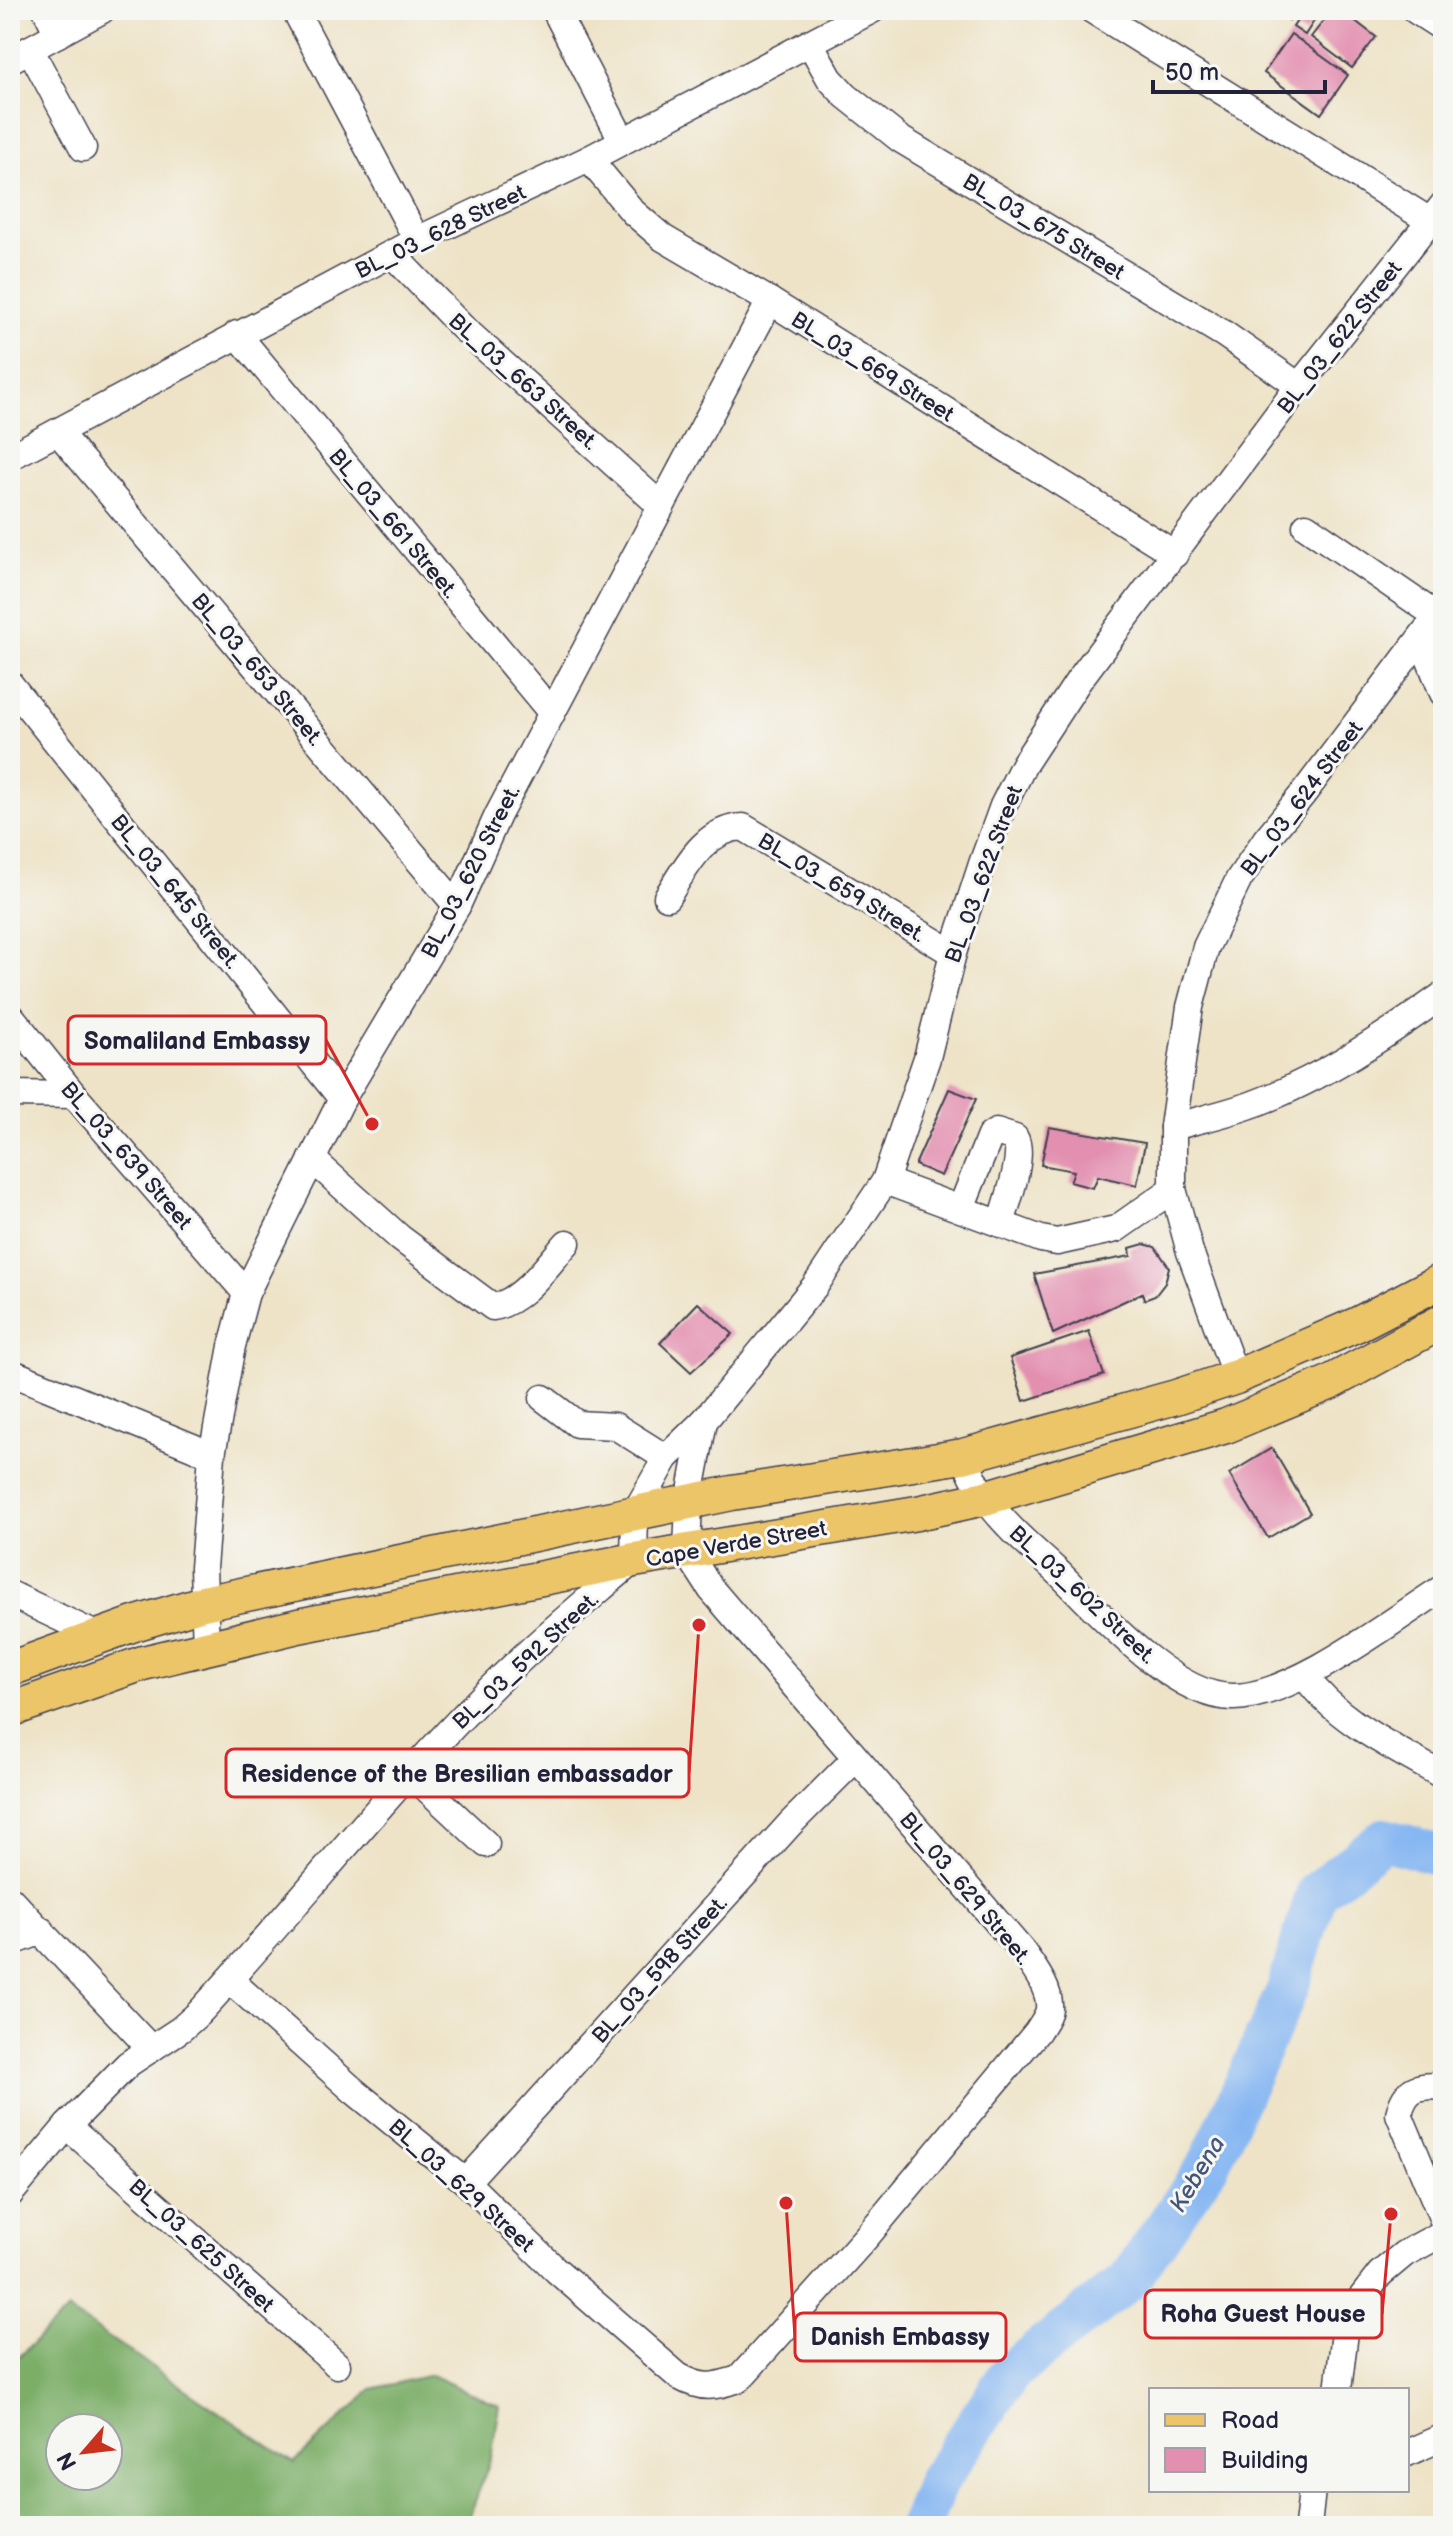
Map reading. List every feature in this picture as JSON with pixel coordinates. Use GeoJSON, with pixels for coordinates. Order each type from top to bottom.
{"type":"FeatureCollection","features":[{"type":"Feature","properties":{"kind":"main road"},"geometry":{"type":"LineString","coordinates":[[10,1669],[98,1636],[203,1603],[689,1502],[821,1477],[963,1456],[1176,1397],[1236,1377],[1358,1324],[1443,1280]]}},
{"type":"Feature","properties":{"kind":"main road","name":"Cape Verde Street"},"geometry":{"type":"LineString","coordinates":[[10,1710],[100,1676],[206,1646],[634,1560],[917,1513],[985,1498],[1226,1426],[1329,1383],[1443,1321]]}},
{"type":"Feature","properties":{"kind":"street"},"geometry":{"type":"LineString","coordinates":[[46,10],[58,34]]}},
{"type":"Feature","properties":{"kind":"street"},"geometry":{"type":"LineString","coordinates":[[83,148],[20,54],[102,10]]}},
{"type":"Feature","properties":{"kind":"street"},"geometry":{"type":"LineString","coordinates":[[295,10],[417,240]]}},
{"type":"Feature","properties":{"kind":"street"},"geometry":{"type":"LineString","coordinates":[[555,10],[622,140]]}},
{"type":"Feature","properties":{"kind":"street","name":"BL_03_628 Street"},"geometry":{"type":"LineString","coordinates":[[10,457],[417,240],[589,159],[872,10]]}},
{"type":"Feature","properties":{"kind":"street"},"geometry":{"type":"LineString","coordinates":[[1092,10],[1437,213]]}},
{"type":"Feature","properties":{"kind":"street"},"geometry":{"type":"LineString","coordinates":[[1415,10],[1443,28]]}},
{"type":"Feature","properties":{"kind":"street","name":"BL_03_675 Street"},"geometry":{"type":"LineString","coordinates":[[810,43],[830,79],[846,96],[900,139],[1224,334],[1299,386]]}},
{"type":"Feature","properties":{"kind":"street","name":"BL_03_669 Street"},"geometry":{"type":"LineString","coordinates":[[589,159],[633,212],[663,238],[770,301],[1175,554]]}},
{"type":"Feature","properties":{"kind":"street","name":"BL_03_622 Street"},"geometry":{"type":"LineString","coordinates":[[635,1513],[666,1458],[704,1421],[815,1286],[885,1181],[927,1058],[953,953],[1003,806],[1024,764],[1079,680],[1299,386],[1437,213]]}},
{"type":"Feature","properties":{"kind":"street","name":"BL_03_663 Street."},"geometry":{"type":"LineString","coordinates":[[392,254],[462,327],[660,505]]}},
{"type":"Feature","properties":{"kind":"street","name":"BL_03_620 Street."},"geometry":{"type":"LineString","coordinates":[[206,1646],[203,1568],[212,1455],[232,1346],[246,1293],[342,1099],[457,906],[498,815],[551,712],[770,301]]}},
{"type":"Feature","properties":{"kind":"street","name":"BL_03_661 Street."},"geometry":{"type":"LineString","coordinates":[[237,334],[551,712]]}},
{"type":"Feature","properties":{"kind":"street","name":"BL_03_653 Street."},"geometry":{"type":"LineString","coordinates":[[58,432],[457,906]]}},
{"type":"Feature","properties":{"kind":"street"},"geometry":{"type":"LineString","coordinates":[[1306,526],[1440,612]]}},
{"type":"Feature","properties":{"kind":"street","name":"BL_03_624 Street"},"geometry":{"type":"LineString","coordinates":[[1236,1377],[1190,1252],[1173,1189],[1173,1127],[1190,1007],[1206,947],[1239,879],[1266,839],[1440,612]]}},
{"type":"Feature","properties":{"kind":"street"},"geometry":{"type":"LineString","coordinates":[[1421,638],[1443,693]]}},
{"type":"Feature","properties":{"kind":"street","name":"BL_03_645 Street."},"geometry":{"type":"LineString","coordinates":[[10,684],[342,1099]]}},
{"type":"Feature","properties":{"kind":"street","name":"BL_03_659 Street."},"geometry":{"type":"LineString","coordinates":[[667,897],[702,846],[730,827],[743,827],[953,953]]}},
{"type":"Feature","properties":{"kind":"street"},"geometry":{"type":"LineString","coordinates":[[1173,1127],[1253,1105],[1281,1093],[1337,1064],[1443,995]]}},
{"type":"Feature","properties":{"kind":"street","name":"BL_03_639 Street"},"geometry":{"type":"LineString","coordinates":[[10,1015],[74,1095],[246,1293]]}},
{"type":"Feature","properties":{"kind":"street"},"geometry":{"type":"LineString","coordinates":[[10,1094],[74,1095]]}},
{"type":"Feature","properties":{"kind":"street"},"geometry":{"type":"LineString","coordinates":[[961,1208],[990,1136],[996,1132],[1015,1138],[1019,1145],[1018,1157],[1001,1223]]}},
{"type":"Feature","properties":{"kind":"street"},"geometry":{"type":"LineString","coordinates":[[312,1159],[400,1238],[493,1307],[506,1305],[567,1243]]}},
{"type":"Feature","properties":{"kind":"street"},"geometry":{"type":"LineString","coordinates":[[885,1181],[1041,1239],[1057,1242],[1116,1229],[1173,1189]]}},
{"type":"Feature","properties":{"kind":"street"},"geometry":{"type":"LineString","coordinates":[[10,1372],[212,1455]]}},
{"type":"Feature","properties":{"kind":"street"},"geometry":{"type":"LineString","coordinates":[[543,1398],[577,1424],[615,1426],[666,1458]]}},
{"type":"Feature","properties":{"kind":"street"},"geometry":{"type":"LineString","coordinates":[[687,1552],[689,1502],[704,1421]]}},
{"type":"Feature","properties":{"kind":"street","name":"BL_03_602 Street."},"geometry":{"type":"LineString","coordinates":[[963,1456],[985,1498],[1005,1521],[1131,1644],[1184,1682],[1208,1692],[1232,1697],[1265,1691],[1305,1676],[1443,1588]]}},
{"type":"Feature","properties":{"kind":"street"},"geometry":{"type":"LineString","coordinates":[[634,1560],[635,1513]]}},
{"type":"Feature","properties":{"kind":"street","name":"BL_03_629 Street."},"geometry":{"type":"LineString","coordinates":[[687,1552],[711,1589],[1022,1951],[1044,1986],[1049,2012],[1014,2062],[942,2149],[755,2363],[739,2379],[719,2385],[697,2386]]}},
{"type":"Feature","properties":{"kind":"street","name":"BL_03_592 Street."},"geometry":{"type":"LineString","coordinates":[[10,2194],[67,2126],[128,2064],[181,2029],[230,1980],[410,1773],[498,1680],[634,1560]]}},
{"type":"Feature","properties":{"kind":"street"},"geometry":{"type":"LineString","coordinates":[[10,1594],[98,1636]]}},
{"type":"Feature","properties":{"kind":"street"},"geometry":{"type":"LineString","coordinates":[[1305,1676],[1330,1704],[1371,1733],[1443,1776]]}},
{"type":"Feature","properties":{"kind":"street","name":"BL_03_598 Street."},"geometry":{"type":"LineString","coordinates":[[466,2182],[790,1824],[855,1759]]}},
{"type":"Feature","properties":{"kind":"street"},"geometry":{"type":"LineString","coordinates":[[410,1773],[486,1844]]}},
{"type":"Feature","properties":{"kind":"street"},"geometry":{"type":"LineString","coordinates":[[10,1899],[151,2049]]}},
{"type":"Feature","properties":{"kind":"street"},"geometry":{"type":"LineString","coordinates":[[10,1943],[42,1931]]}},
{"type":"Feature","properties":{"kind":"street","name":"BL_03_629 Street"},"geometry":{"type":"LineString","coordinates":[[230,1980],[354,2091],[466,2182],[567,2280],[678,2376],[697,2386]]}},
{"type":"Feature","properties":{"kind":"street"},"geometry":{"type":"LineString","coordinates":[[1443,2087],[1429,2085],[1409,2091],[1402,2100],[1399,2114],[1443,2220]]}},
{"type":"Feature","properties":{"kind":"street","name":"BL_03_625 Street"},"geometry":{"type":"LineString","coordinates":[[67,2126],[337,2365]]}},
{"type":"Feature","properties":{"kind":"street"},"geometry":{"type":"LineString","coordinates":[[1338,2388],[1346,2324],[1356,2305],[1380,2274],[1404,2254],[1443,2233]]}},
{"type":"Feature","properties":{"kind":"street"},"geometry":{"type":"LineString","coordinates":[[1409,2452],[1443,2437]]}},
{"type":"Feature","properties":{"kind":"street"},"geometry":{"type":"LineString","coordinates":[[1308,2526],[1312,2492]]}},
{"type":"Feature","properties":{"kind":"green space"},"geometry":{"type":"Polygon","coordinates":[[[68,2310],[294,2463],[372,2389],[431,2375],[500,2406],[491,2458],[466,2526],[10,2526],[10,2365],[68,2310]]]}},
{"type":"Feature","properties":{"kind":"building"},"geometry":{"type":"Polygon","coordinates":[[[1274,10],[1295,10],[1289,20],[1274,10]]]}},
{"type":"Feature","properties":{"kind":"building"},"geometry":{"type":"Polygon","coordinates":[[[1304,10],[1321,10],[1305,35],[1293,27],[1304,10]]]}},
{"type":"Feature","properties":{"kind":"building"},"geometry":{"type":"Polygon","coordinates":[[[1332,10],[1341,10],[1376,37],[1352,68],[1311,37],[1332,10]]]}},
{"type":"Feature","properties":{"kind":"building"},"geometry":{"type":"Polygon","coordinates":[[[1291,34],[1348,75],[1321,114],[1264,73],[1291,34]]]}},
{"type":"Feature","properties":{"kind":"building"},"geometry":{"type":"Polygon","coordinates":[[[949,1089],[976,1099],[941,1176],[915,1165],[949,1089]]]}},
{"type":"Feature","properties":{"kind":"building"},"geometry":{"type":"Polygon","coordinates":[[[1049,1127],[1145,1143],[1137,1185],[1098,1176],[1093,1188],[1070,1182],[1074,1171],[1041,1165],[1049,1127]]]}},
{"type":"Feature","properties":{"kind":"building"},"geometry":{"type":"Polygon","coordinates":[[[1144,1244],[1155,1247],[1169,1267],[1165,1283],[1155,1296],[1144,1300],[1142,1293],[1053,1334],[1034,1274],[1131,1256],[1130,1248],[1144,1244]]]}},
{"type":"Feature","properties":{"kind":"building"},"geometry":{"type":"Polygon","coordinates":[[[698,1303],[733,1334],[691,1372],[660,1343],[698,1303]]]}},
{"type":"Feature","properties":{"kind":"building"},"geometry":{"type":"Polygon","coordinates":[[[1089,1331],[1104,1375],[1024,1401],[1010,1358],[1089,1331]]]}},
{"type":"Feature","properties":{"kind":"building"},"geometry":{"type":"Polygon","coordinates":[[[1272,1448],[1310,1513],[1268,1538],[1229,1474],[1272,1448]]]}},
{"type":"Feature","properties":{"kind":"waterway","name":"Kebena"},"geometry":{"type":"LineString","coordinates":[[920,2526],[937,2482],[1011,2372],[1128,2281],[1209,2164],[1288,1988],[1317,1892],[1384,1839],[1443,1856]]}},
{"type":"Feature","properties":{"kind":"place","name":"Somaliland Embassy"},"geometry":{"type":"Point","coordinates":[372,1124]}},
{"type":"Feature","properties":{"kind":"place","name":"Residence of the Bresilian embassador"},"geometry":{"type":"Point","coordinates":[699,1625]}},
{"type":"Feature","properties":{"kind":"place","name":"Danish Embassy"},"geometry":{"type":"Point","coordinates":[786,2203]}},
{"type":"Feature","properties":{"kind":"place","name":"Roha Guest House"},"geometry":{"type":"Point","coordinates":[1391,2214]}}]}
